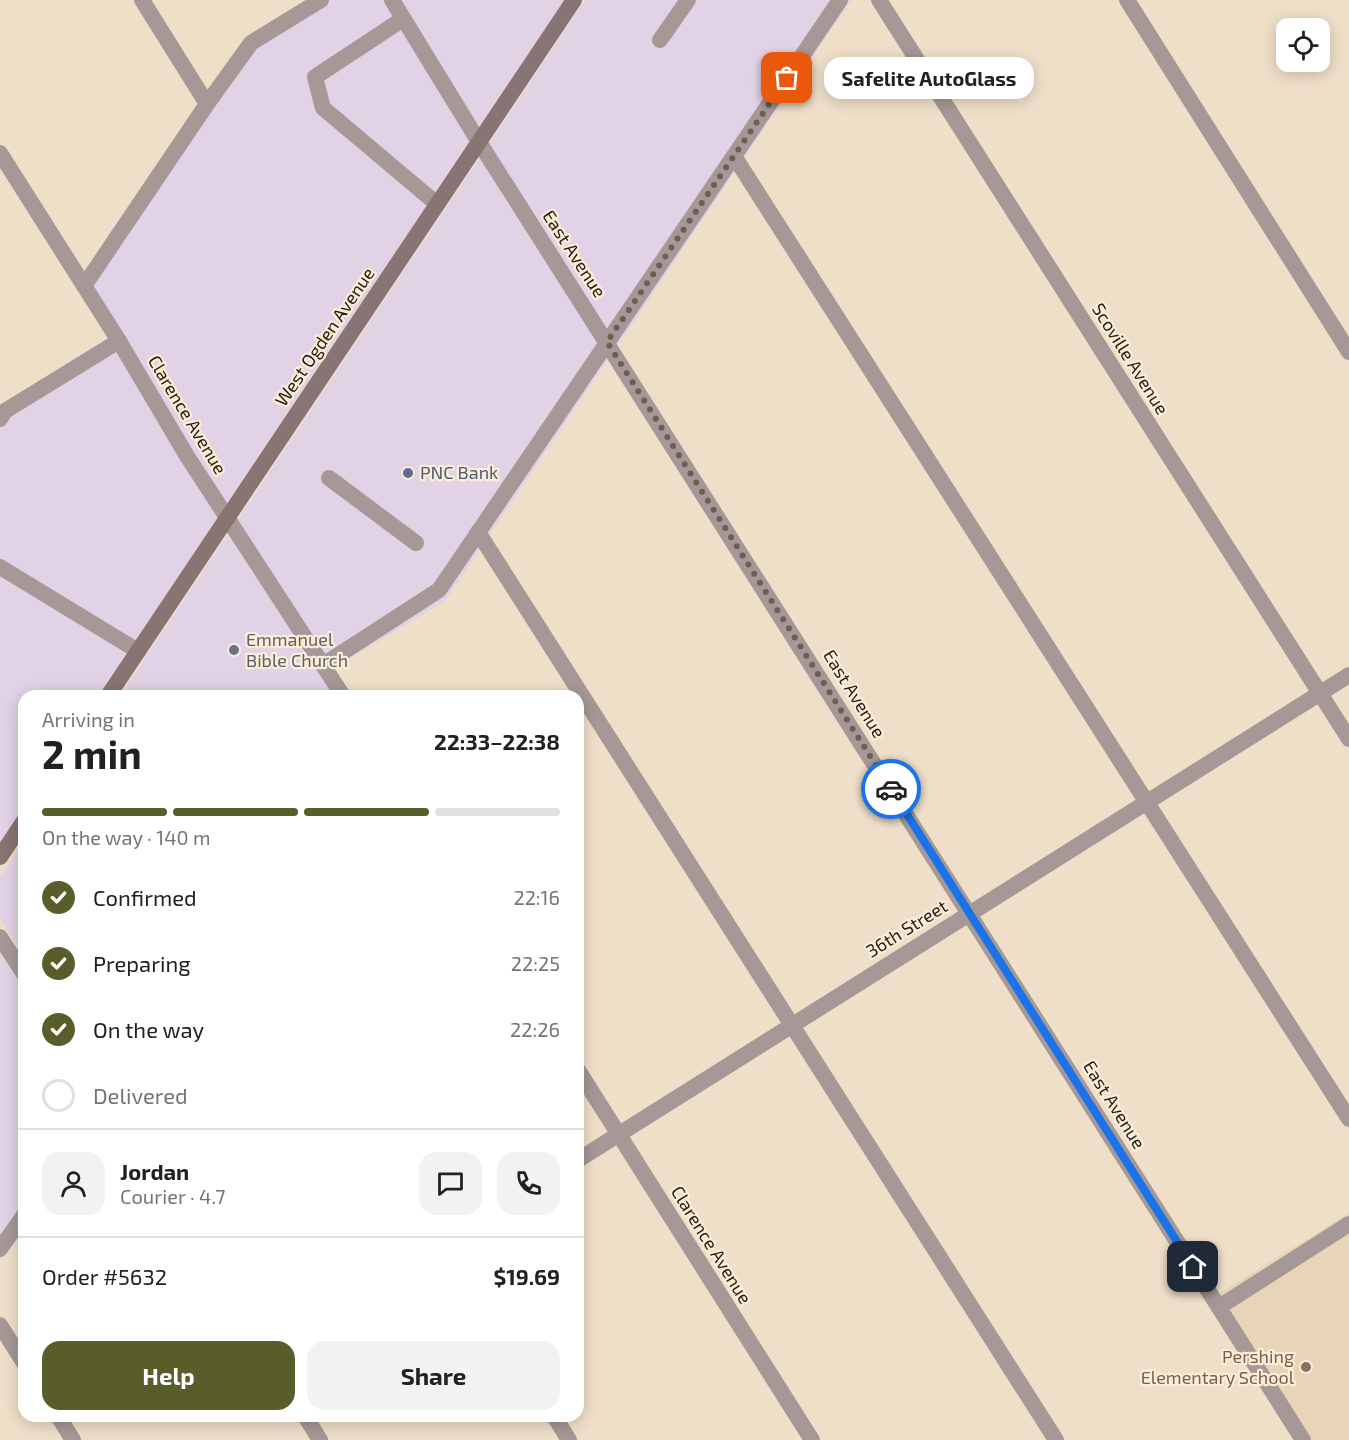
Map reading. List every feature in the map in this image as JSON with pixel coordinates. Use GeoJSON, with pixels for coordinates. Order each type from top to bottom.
{"type":"FeatureCollection","features":[{"type":"Feature","properties":{"kind":"main road","name":"West Ogden Avenue"},"geometry":{"type":"LineString","coordinates":[[112,690],[574,0]]}},
{"type":"Feature","properties":{"kind":"main road"},"geometry":{"type":"LineString","coordinates":[[0,857],[18,830]]}},
{"type":"Feature","properties":{"kind":"street"},"geometry":{"type":"LineString","coordinates":[[142,0],[207,104]]}},
{"type":"Feature","properties":{"kind":"street"},"geometry":{"type":"LineString","coordinates":[[84,286],[251,43],[321,0]]}},
{"type":"Feature","properties":{"kind":"street","name":"East Avenue"},"geometry":{"type":"LineString","coordinates":[[392,0],[479,142],[1303,1440]]}},
{"type":"Feature","properties":{"kind":"street"},"geometry":{"type":"LineString","coordinates":[[660,40],[688,0]]}},
{"type":"Feature","properties":{"kind":"street"},"geometry":{"type":"LineString","coordinates":[[323,665],[439,590],[840,0]]}},
{"type":"Feature","properties":{"kind":"street","name":"Scoville Avenue"},"geometry":{"type":"LineString","coordinates":[[879,0],[1349,739]]}},
{"type":"Feature","properties":{"kind":"street"},"geometry":{"type":"LineString","coordinates":[[1127,0],[1349,352]]}},
{"type":"Feature","properties":{"kind":"street"},"geometry":{"type":"LineString","coordinates":[[403,19],[315,77],[323,108],[437,204]]}},
{"type":"Feature","properties":{"kind":"street","name":"Clarence Avenue"},"geometry":{"type":"LineString","coordinates":[[0,153],[119,341],[187,456],[339,690]]}},
{"type":"Feature","properties":{"kind":"street"},"geometry":{"type":"LineString","coordinates":[[734,156],[1349,1119]]}},
{"type":"Feature","properties":{"kind":"street"},"geometry":{"type":"LineString","coordinates":[[0,419],[5,411],[119,341]]}},
{"type":"Feature","properties":{"kind":"street"},"geometry":{"type":"LineString","coordinates":[[329,478],[416,543]]}},
{"type":"Feature","properties":{"kind":"street"},"geometry":{"type":"LineString","coordinates":[[478,532],[578,690]]}},
{"type":"Feature","properties":{"kind":"street"},"geometry":{"type":"LineString","coordinates":[[0,567],[138,651]]}},
{"type":"Feature","properties":{"kind":"street","name":"36th Street"},"geometry":{"type":"LineString","coordinates":[[584,1156],[1349,675]]}},
{"type":"Feature","properties":{"kind":"street"},"geometry":{"type":"LineString","coordinates":[[584,699],[1056,1440]]}},
{"type":"Feature","properties":{"kind":"street"},"geometry":{"type":"LineString","coordinates":[[0,937],[18,965]]}},
{"type":"Feature","properties":{"kind":"street","name":"Clarence Avenue"},"geometry":{"type":"LineString","coordinates":[[584,1080],[812,1440]]}},
{"type":"Feature","properties":{"kind":"street"},"geometry":{"type":"LineString","coordinates":[[0,1249],[18,1224]]}},
{"type":"Feature","properties":{"kind":"street"},"geometry":{"type":"LineString","coordinates":[[1219,1307],[1349,1224]]}},
{"type":"Feature","properties":{"kind":"street"},"geometry":{"type":"LineString","coordinates":[[0,1325],[18,1354]]}},
{"type":"Feature","properties":{"kind":"street"},"geometry":{"type":"LineString","coordinates":[[62,1422],[73,1440]]}},
{"type":"Feature","properties":{"kind":"street"},"geometry":{"type":"LineString","coordinates":[[309,1422],[320,1440]]}},
{"type":"Feature","properties":{"kind":"street"},"geometry":{"type":"LineString","coordinates":[[558,1422],[569,1440]]}},
{"type":"Feature","properties":{"kind":"shaded area"},"geometry":{"type":"Polygon","coordinates":[[[331,0],[383,0],[475,144],[108,690],[18,690],[18,824],[0,851],[0,405],[120,330],[91,287],[256,46],[331,0]]]}},
{"type":"Feature","properties":{"kind":"shaded area"},"geometry":{"type":"Polygon","coordinates":[[[399,0],[571,0],[483,132],[399,0]]]}},
{"type":"Feature","properties":{"kind":"shaded area"},"geometry":{"type":"Polygon","coordinates":[[[585,0],[851,0],[445,601],[334,668],[349,690],[124,690],[585,0]]]}},
{"type":"Feature","properties":{"kind":"shaded area"},"geometry":{"type":"Polygon","coordinates":[[[18,850],[18,947],[0,919],[0,877],[18,850]]]}},
{"type":"Feature","properties":{"kind":"shaded area"},"geometry":{"type":"Polygon","coordinates":[[[0,945],[18,973],[18,1234],[0,1261],[0,945]]]}},
{"type":"Feature","properties":{"kind":"shaded area","name":"Pershing Elementary School"},"geometry":{"type":"Polygon","coordinates":[[[1349,1213],[1349,1440],[1308,1440],[1216,1295],[1349,1213]]]}},
{"type":"Feature","properties":{"kind":"way so far"},"geometry":{"type":"LineString","coordinates":[[787,78],[607,342],[891,789]]}},
{"type":"Feature","properties":{"kind":"place","name":"Safelite AutoGlass"},"geometry":{"type":"Point","coordinates":[787,78]}},
{"type":"Feature","properties":{"kind":"place","name":"PNC Bank"},"geometry":{"type":"Point","coordinates":[408,473]}},
{"type":"Feature","properties":{"kind":"place","name":"Emmanuel Bible Church"},"geometry":{"type":"Point","coordinates":[234,650]}},
{"type":"Feature","properties":{"kind":"place","name":"Pershing Elementary School"},"geometry":{"type":"Point","coordinates":[1306,1367]}},
{"type":"Feature","properties":{"kind":"route"},"geometry":{"type":"LineString","coordinates":[[891,789],[1193,1267]]}}]}
